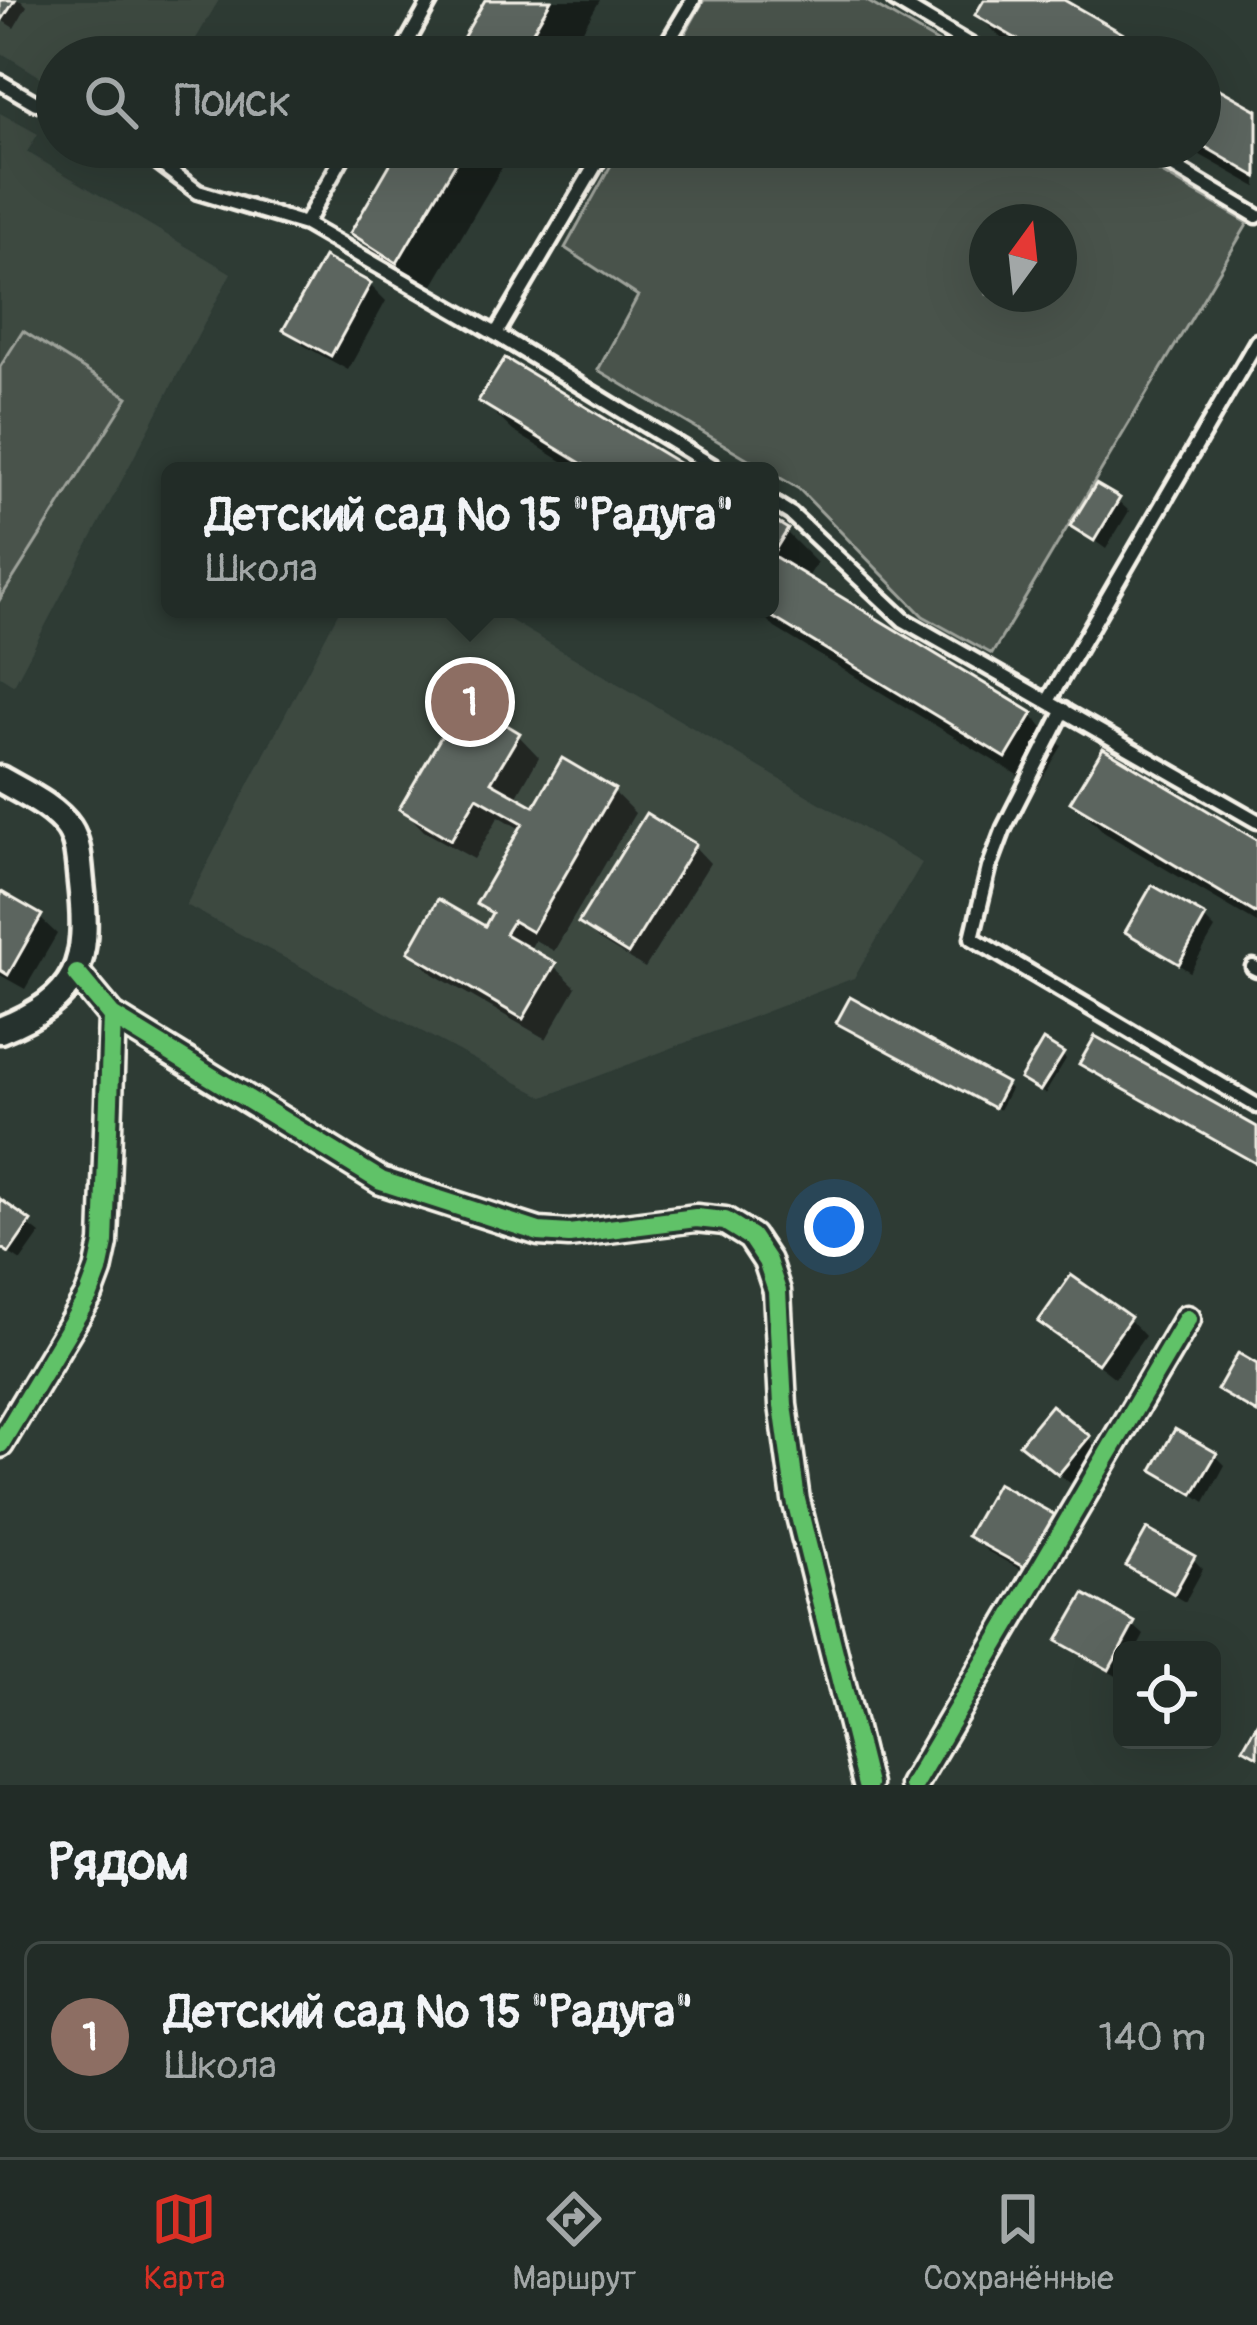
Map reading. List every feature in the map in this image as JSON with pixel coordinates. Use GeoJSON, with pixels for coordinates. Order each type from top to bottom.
{"type":"FeatureCollection","features":[{"type":"Feature","properties":{"kind":"street"},"geometry":{"type":"LineString","coordinates":[[0,779],[69,828],[77,847],[86,924],[77,974],[45,1007],[0,1030]]}},
{"type":"Feature","properties":{"kind":"street"},"geometry":{"type":"LineString","coordinates":[[77,974],[112,1016],[380,1181],[404,1191],[539,1232],[569,1234],[696,1218],[724,1221],[751,1237],[767,1261],[777,1291],[783,1406],[796,1500],[867,1785]]}},
{"type":"Feature","properties":{"kind":"street"},"geometry":{"type":"LineString","coordinates":[[0,1444],[89,1295],[98,1271],[104,1243],[112,1016]]}},
{"type":"Feature","properties":{"kind":"street"},"geometry":{"type":"LineString","coordinates":[[914,1785],[1187,1319]]}},
{"type":"Feature","properties":{"kind":"lane"},"geometry":{"type":"LineString","coordinates":[[411,36],[431,0]]}},
{"type":"Feature","properties":{"kind":"lane"},"geometry":{"type":"LineString","coordinates":[[672,36],[693,0]]}},
{"type":"Feature","properties":{"kind":"lane"},"geometry":{"type":"LineString","coordinates":[[894,0],[919,6],[961,36]]}},
{"type":"Feature","properties":{"kind":"lane"},"geometry":{"type":"LineString","coordinates":[[0,82],[36,103]]}},
{"type":"Feature","properties":{"kind":"lane"},"geometry":{"type":"LineString","coordinates":[[165,168],[198,193],[305,224],[706,462]]}},
{"type":"Feature","properties":{"kind":"lane"},"geometry":{"type":"LineString","coordinates":[[305,224],[336,168]]}},
{"type":"Feature","properties":{"kind":"lane"},"geometry":{"type":"LineString","coordinates":[[496,334],[594,168]]}},
{"type":"Feature","properties":{"kind":"lane"},"geometry":{"type":"LineString","coordinates":[[1176,168],[1257,216]]}},
{"type":"Feature","properties":{"kind":"lane"},"geometry":{"type":"LineString","coordinates":[[1048,700],[1257,341]]}},
{"type":"Feature","properties":{"kind":"lane"},"geometry":{"type":"LineString","coordinates":[[779,507],[904,620],[1257,820]]}},
{"type":"Feature","properties":{"kind":"lane"},"geometry":{"type":"LineString","coordinates":[[1064,710],[1004,828],[972,938],[1257,1106]]}},
{"type":"Feature","properties":{"kind":"shaded area"},"geometry":{"type":"Polygon","coordinates":[[[0,0],[219,0],[198,36],[36,36],[36,74],[0,52],[0,0]]]}},
{"type":"Feature","properties":{"kind":"shaded area"},"geometry":{"type":"Polygon","coordinates":[[[704,0],[865,0],[927,36],[684,36],[704,0]]]}},
{"type":"Feature","properties":{"kind":"shaded area"},"geometry":{"type":"Polygon","coordinates":[[[0,113],[36,133],[27,152],[36,157],[36,168],[54,168],[231,273],[14,685],[0,676],[0,113]]]}},
{"type":"Feature","properties":{"kind":"shaded area"},"geometry":{"type":"Polygon","coordinates":[[[609,168],[1153,168],[1248,223],[992,654],[923,616],[799,489],[779,477],[779,462],[753,462],[598,370],[638,296],[565,248],[609,168]]]}},
{"type":"Feature","properties":{"kind":"shaded area"},"geometry":{"type":"Polygon","coordinates":[[[23,331],[128,397],[0,599],[0,367],[23,331]]]}},
{"type":"Feature","properties":{"kind":"shaded area"},"geometry":{"type":"Polygon","coordinates":[[[335,618],[506,618],[922,863],[854,978],[544,1097],[186,905],[335,618]]]}},
{"type":"Feature","properties":{"kind":"building"},"geometry":{"type":"Polygon","coordinates":[[[0,0],[15,0],[2,20],[0,18],[0,0]]]}},
{"type":"Feature","properties":{"kind":"building"},"geometry":{"type":"Polygon","coordinates":[[[485,0],[551,0],[530,36],[464,36],[485,0]]]}},
{"type":"Feature","properties":{"kind":"building"},"geometry":{"type":"Polygon","coordinates":[[[984,0],[1064,0],[1127,36],[1012,36],[975,15],[984,0]]]}},
{"type":"Feature","properties":{"kind":"building"},"geometry":{"type":"Polygon","coordinates":[[[1221,90],[1257,110],[1257,177],[1221,156],[1221,90]]]}},
{"type":"Feature","properties":{"kind":"building"},"geometry":{"type":"Polygon","coordinates":[[[388,168],[453,168],[397,263],[350,233],[388,168]]]}},
{"type":"Feature","properties":{"kind":"building"},"geometry":{"type":"Polygon","coordinates":[[[324,257],[371,283],[331,356],[283,330],[324,257]]]}},
{"type":"Feature","properties":{"kind":"building"},"geometry":{"type":"Polygon","coordinates":[[[505,358],[677,462],[579,462],[478,401],[505,358]]]}},
{"type":"Feature","properties":{"kind":"building"},"geometry":{"type":"Polygon","coordinates":[[[1096,484],[1120,498],[1094,541],[1070,526],[1096,484]]]}},
{"type":"Feature","properties":{"kind":"building"},"geometry":{"type":"Polygon","coordinates":[[[779,524],[788,529],[779,544],[779,524]]]}},
{"type":"Feature","properties":{"kind":"building"},"geometry":{"type":"Polygon","coordinates":[[[779,559],[1033,713],[1006,758],[774,618],[779,618],[779,559]]]}},
{"type":"Feature","properties":{"kind":"building"},"geometry":{"type":"Polygon","coordinates":[[[463,699],[520,733],[491,782],[534,806],[562,758],[615,789],[532,932],[513,921],[505,934],[556,963],[523,1019],[408,952],[438,899],[485,926],[492,913],[476,904],[523,823],[477,797],[451,840],[399,809],[463,699]]]}},
{"type":"Feature","properties":{"kind":"building"},"geometry":{"type":"Polygon","coordinates":[[[1103,748],[1257,840],[1257,914],[1070,802],[1103,748]]]}},
{"type":"Feature","properties":{"kind":"building"},"geometry":{"type":"Polygon","coordinates":[[[646,813],[696,844],[628,954],[578,923],[646,813]]]}},
{"type":"Feature","properties":{"kind":"building"},"geometry":{"type":"Polygon","coordinates":[[[1152,885],[1206,916],[1179,964],[1125,932],[1152,885]]]}},
{"type":"Feature","properties":{"kind":"building"},"geometry":{"type":"Polygon","coordinates":[[[0,891],[42,915],[8,975],[0,970],[0,891]]]}},
{"type":"Feature","properties":{"kind":"building"},"geometry":{"type":"Polygon","coordinates":[[[850,997],[1007,1083],[994,1108],[836,1023],[850,997]]]}},
{"type":"Feature","properties":{"kind":"building"},"geometry":{"type":"Polygon","coordinates":[[[1095,1036],[1257,1127],[1257,1164],[1079,1064],[1095,1036]]]}},
{"type":"Feature","properties":{"kind":"building"},"geometry":{"type":"Polygon","coordinates":[[[1043,1040],[1064,1053],[1040,1091],[1020,1079],[1043,1040]]]}},
{"type":"Feature","properties":{"kind":"building"},"geometry":{"type":"Polygon","coordinates":[[[0,1199],[31,1221],[9,1253],[0,1247],[0,1199]]]}},
{"type":"Feature","properties":{"kind":"building"},"geometry":{"type":"Polygon","coordinates":[[[1071,1275],[1131,1317],[1098,1364],[1038,1322],[1071,1275]]]}},
{"type":"Feature","properties":{"kind":"building"},"geometry":{"type":"Polygon","coordinates":[[[1238,1353],[1257,1364],[1257,1413],[1217,1390],[1238,1353]]]}},
{"type":"Feature","properties":{"kind":"building"},"geometry":{"type":"Polygon","coordinates":[[[1051,1405],[1090,1436],[1058,1475],[1019,1444],[1051,1405]]]}},
{"type":"Feature","properties":{"kind":"building"},"geometry":{"type":"Polygon","coordinates":[[[1175,1429],[1217,1453],[1193,1494],[1152,1470],[1175,1429]]]}},
{"type":"Feature","properties":{"kind":"building"},"geometry":{"type":"Polygon","coordinates":[[[997,1483],[1059,1517],[1029,1570],[967,1536],[997,1483]]]}},
{"type":"Feature","properties":{"kind":"building"},"geometry":{"type":"Polygon","coordinates":[[[1147,1529],[1195,1556],[1174,1594],[1126,1566],[1147,1529]]]}},
{"type":"Feature","properties":{"kind":"building"},"geometry":{"type":"Polygon","coordinates":[[[1084,1594],[1135,1622],[1125,1641],[1113,1641],[1109,1670],[1057,1641],[1084,1594]]]}},
{"type":"Feature","properties":{"kind":"building"},"geometry":{"type":"Polygon","coordinates":[[[1257,1723],[1257,1756],[1243,1748],[1257,1723]]]}},
{"type":"Feature","properties":{"kind":"cycle path"},"geometry":{"type":"LineString","coordinates":[[0,1444],[89,1295],[104,1243],[112,1016],[77,974]]}},
{"type":"Feature","properties":{"kind":"cycle path"},"geometry":{"type":"LineString","coordinates":[[112,1016],[381,1181],[539,1232],[569,1234],[696,1218],[725,1221],[751,1237],[767,1261],[777,1291],[783,1405],[796,1500],[867,1785]]}},
{"type":"Feature","properties":{"kind":"cycle path"},"geometry":{"type":"LineString","coordinates":[[913,1785],[1187,1319]]}},
{"type":"Feature","properties":{"kind":"place","name":"Детский сад № 15 \"Радуга\""},"geometry":{"type":"Point","coordinates":[470,702]}}]}
